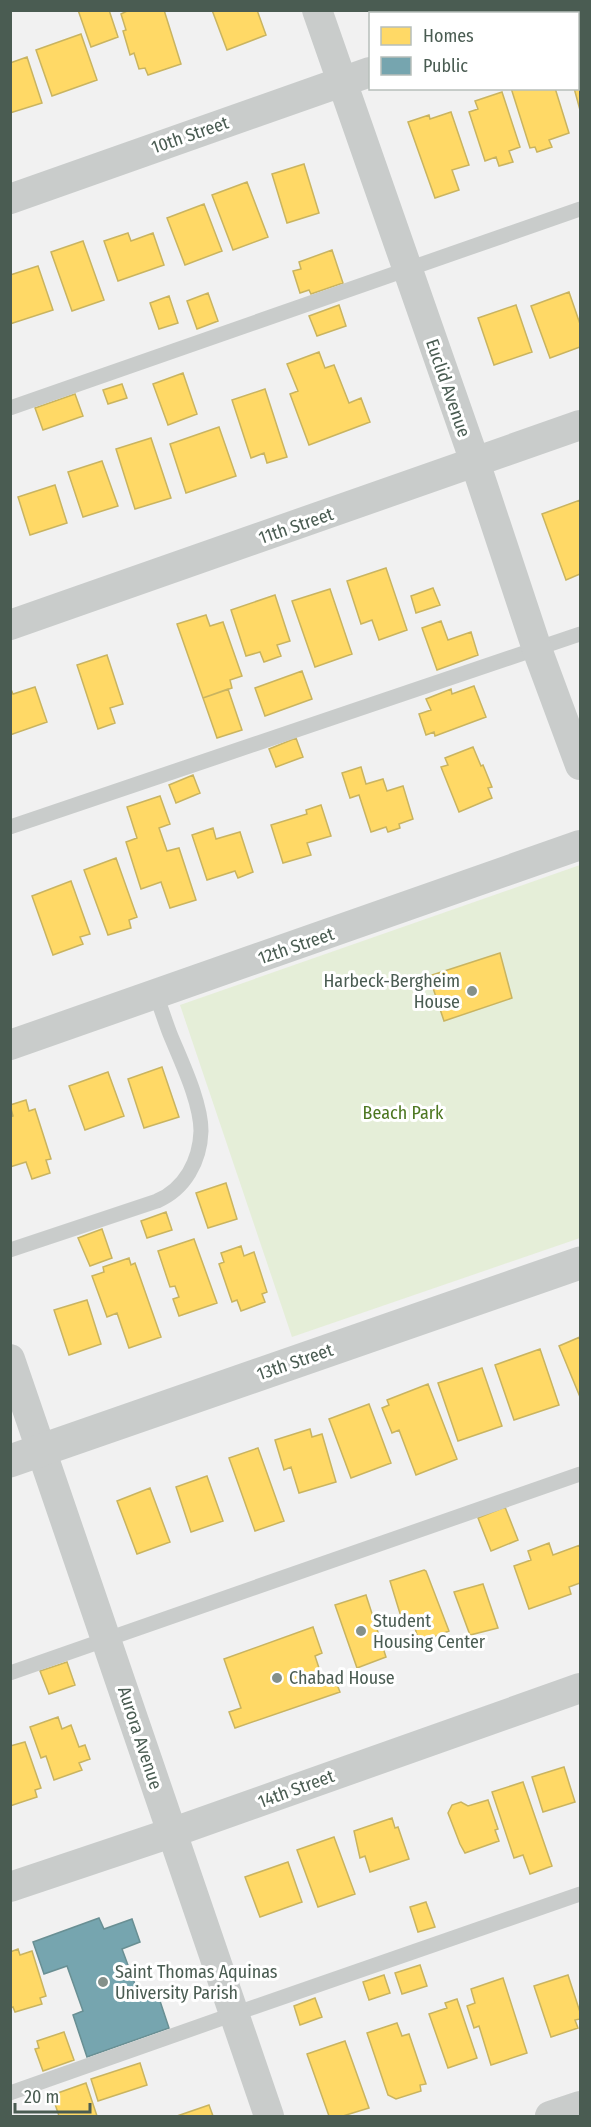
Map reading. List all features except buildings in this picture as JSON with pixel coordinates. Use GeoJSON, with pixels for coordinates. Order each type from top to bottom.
{"type":"FeatureCollection","features":[{"type":"Feature","properties":{"kind":"street","name":"Euclid Avenue"},"geometry":{"type":"LineString","coordinates":[[318,10],[406,270],[475,462],[537,650],[580,765]]}},
{"type":"Feature","properties":{"kind":"street","name":"10th Street"},"geometry":{"type":"LineString","coordinates":[[10,199],[369,72]]}},
{"type":"Feature","properties":{"kind":"street","name":"11th Street"},"geometry":{"type":"LineString","coordinates":[[10,625],[580,426]]}},
{"type":"Feature","properties":{"kind":"street","name":"12th Street"},"geometry":{"type":"LineString","coordinates":[[10,1045],[580,845]]}},
{"type":"Feature","properties":{"kind":"street","name":"13th Street"},"geometry":{"type":"LineString","coordinates":[[10,1461],[580,1263]]}},
{"type":"Feature","properties":{"kind":"street","name":"Aurora Avenue"},"geometry":{"type":"LineString","coordinates":[[10,1359],[269,2116]]}},
{"type":"Feature","properties":{"kind":"street","name":"14th Street"},"geometry":{"type":"LineString","coordinates":[[10,1887],[171,1833],[580,1688]]}},
{"type":"Feature","properties":{"kind":"street"},"geometry":{"type":"LineString","coordinates":[[550,2116],[580,2106]]}},
{"type":"Feature","properties":{"kind":"lane"},"geometry":{"type":"LineString","coordinates":[[10,408],[580,209]]}},
{"type":"Feature","properties":{"kind":"lane"},"geometry":{"type":"LineString","coordinates":[[10,827],[580,634]]}},
{"type":"Feature","properties":{"kind":"lane"},"geometry":{"type":"LineString","coordinates":[[10,1250],[157,1201],[178,1189],[185,1179],[196,1155],[201,1129],[188,1076],[156,995]]}},
{"type":"Feature","properties":{"kind":"lane"},"geometry":{"type":"LineString","coordinates":[[10,1673],[580,1474]]}},
{"type":"Feature","properties":{"kind":"lane"},"geometry":{"type":"LineString","coordinates":[[10,2093],[580,1894]]}},
{"type":"Feature","properties":{"kind":"green space","name":"Beach Park"},"geometry":{"type":"Polygon","coordinates":[[[580,865],[580,1238],[292,1337],[180,1005],[580,865]]]}},
{"type":"Feature","properties":{"kind":"place","name":"Harbeck-Bergheim House"},"geometry":{"type":"Point","coordinates":[472,991]}},
{"type":"Feature","properties":{"kind":"place","name":"Student Housing Center"},"geometry":{"type":"Point","coordinates":[361,1631]}},
{"type":"Feature","properties":{"kind":"place","name":"Chabad House"},"geometry":{"type":"Point","coordinates":[277,1678]}},
{"type":"Feature","properties":{"kind":"place","name":"Saint Thomas Aquinas University Parish"},"geometry":{"type":"Point","coordinates":[103,1982]}}]}
